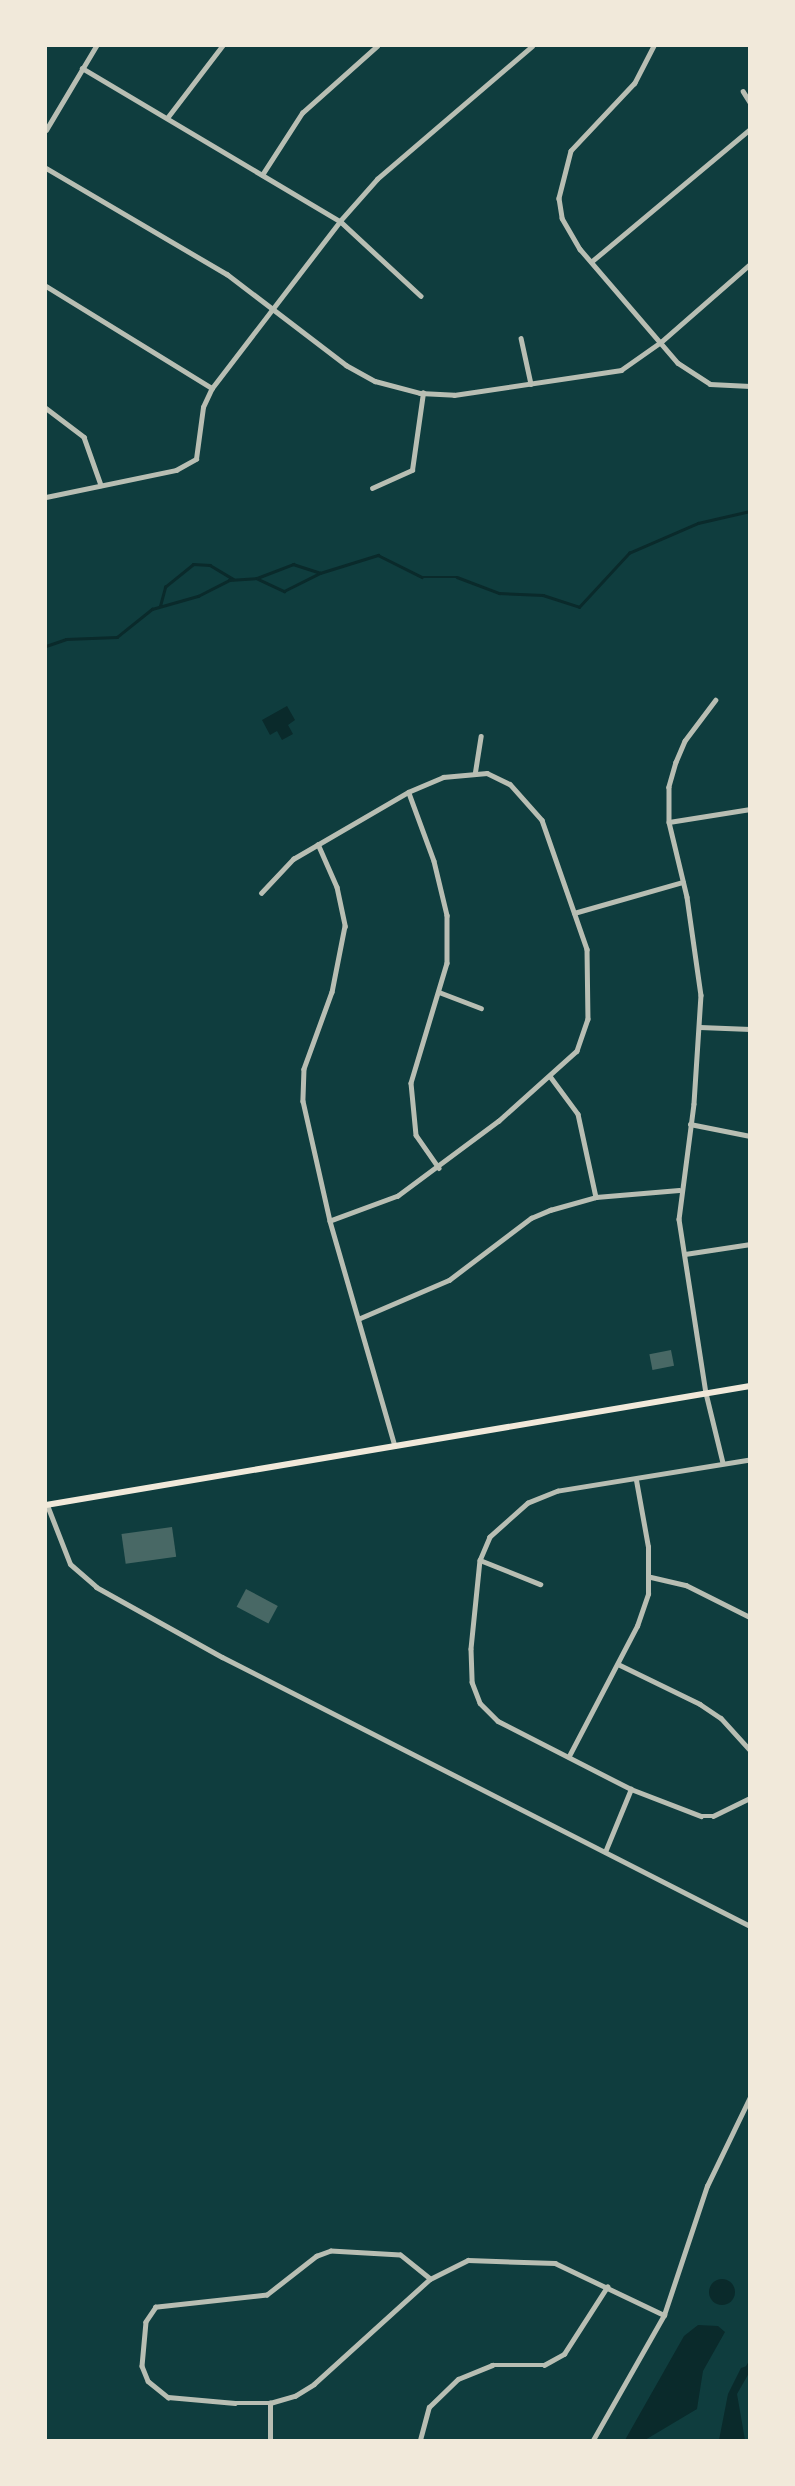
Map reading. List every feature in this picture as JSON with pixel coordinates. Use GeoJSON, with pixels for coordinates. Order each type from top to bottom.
{"type":"FeatureCollection","features":[{"type":"Feature","properties":{"kind":"main road"},"geometry":{"type":"LineString","coordinates":[[46,1505],[750,1386]]}},
{"type":"Feature","properties":{"kind":"street"},"geometry":{"type":"LineString","coordinates":[[46,130],[96,46]]}},
{"type":"Feature","properties":{"kind":"street"},"geometry":{"type":"LineString","coordinates":[[167,118],[222,46]]}},
{"type":"Feature","properties":{"kind":"street"},"geometry":{"type":"LineString","coordinates":[[262,175],[302,113],[377,46]]}},
{"type":"Feature","properties":{"kind":"street"},"geometry":{"type":"LineString","coordinates":[[46,497],[176,470],[196,459],[203,407],[212,388],[276,309],[340,221],[377,179],[532,46]]}},
{"type":"Feature","properties":{"kind":"street"},"geometry":{"type":"LineString","coordinates":[[654,46],[635,83],[584,134],[562,173],[559,198],[562,218],[570,237],[661,342],[696,378],[732,388],[750,386]]}},
{"type":"Feature","properties":{"kind":"street"},"geometry":{"type":"LineString","coordinates":[[82,68],[340,221],[421,296]]}},
{"type":"Feature","properties":{"kind":"street"},"geometry":{"type":"LineString","coordinates":[[743,91],[750,102]]}},
{"type":"Feature","properties":{"kind":"street"},"geometry":{"type":"LineString","coordinates":[[591,262],[750,129]]}},
{"type":"Feature","properties":{"kind":"street"},"geometry":{"type":"LineString","coordinates":[[46,168],[227,274],[346,365],[375,381],[423,393],[454,395],[621,370],[661,342],[750,264]]}},
{"type":"Feature","properties":{"kind":"street"},"geometry":{"type":"LineString","coordinates":[[46,286],[212,388]]}},
{"type":"Feature","properties":{"kind":"street"},"geometry":{"type":"LineString","coordinates":[[521,338],[531,384]]}},
{"type":"Feature","properties":{"kind":"street"},"geometry":{"type":"LineString","coordinates":[[372,488],[400,479],[412,470],[423,393]]}},
{"type":"Feature","properties":{"kind":"street"},"geometry":{"type":"LineString","coordinates":[[46,408],[84,437],[101,485]]}},
{"type":"Feature","properties":{"kind":"street"},"geometry":{"type":"LineString","coordinates":[[716,700],[685,741],[676,762],[669,787],[669,822],[683,882],[701,995],[690,1124],[679,1190],[684,1254],[706,1393],[723,1463]]}},
{"type":"Feature","properties":{"kind":"street"},"geometry":{"type":"LineString","coordinates":[[475,772],[481,736]]}},
{"type":"Feature","properties":{"kind":"street"},"geometry":{"type":"LineString","coordinates":[[261,893],[293,859],[408,792],[443,777],[475,772],[510,783],[533,805],[542,820],[574,913],[590,972],[588,1019],[577,1051],[439,1168],[398,1196],[330,1221]]}},
{"type":"Feature","properties":{"kind":"street"},"geometry":{"type":"LineString","coordinates":[[408,792],[434,861],[447,915],[447,963],[411,1083],[416,1135],[439,1168]]}},
{"type":"Feature","properties":{"kind":"street"},"geometry":{"type":"LineString","coordinates":[[669,822],[750,809]]}},
{"type":"Feature","properties":{"kind":"street"},"geometry":{"type":"LineString","coordinates":[[318,844],[337,887],[345,926],[332,992],[304,1069],[303,1101],[330,1221],[395,1446]]}},
{"type":"Feature","properties":{"kind":"street"},"geometry":{"type":"LineString","coordinates":[[574,913],[683,882]]}},
{"type":"Feature","properties":{"kind":"street"},"geometry":{"type":"LineString","coordinates":[[439,992],[481,1008]]}},
{"type":"Feature","properties":{"kind":"street"},"geometry":{"type":"LineString","coordinates":[[700,1027],[750,1029]]}},
{"type":"Feature","properties":{"kind":"street"},"geometry":{"type":"LineString","coordinates":[[550,1076],[578,1114],[596,1197]]}},
{"type":"Feature","properties":{"kind":"street"},"geometry":{"type":"LineString","coordinates":[[690,1124],[750,1136]]}},
{"type":"Feature","properties":{"kind":"street"},"geometry":{"type":"LineString","coordinates":[[358,1319],[449,1280],[531,1218],[596,1197],[679,1190]]}},
{"type":"Feature","properties":{"kind":"street"},"geometry":{"type":"LineString","coordinates":[[684,1254],[750,1244]]}},
{"type":"Feature","properties":{"kind":"street"},"geometry":{"type":"LineString","coordinates":[[750,1460],[558,1491],[528,1503],[490,1537],[480,1560],[471,1649],[472,1682],[489,1712],[498,1721],[631,1789],[701,1816],[713,1816],[750,1798]]}},
{"type":"Feature","properties":{"kind":"street"},"geometry":{"type":"LineString","coordinates":[[568,1756],[637,1626],[651,1577],[636,1480]]}},
{"type":"Feature","properties":{"kind":"street"},"geometry":{"type":"LineString","coordinates":[[46,1505],[70,1564],[96,1587],[222,1657],[750,1926]]}},
{"type":"Feature","properties":{"kind":"street"},"geometry":{"type":"LineString","coordinates":[[480,1560],[540,1584]]}},
{"type":"Feature","properties":{"kind":"street"},"geometry":{"type":"LineString","coordinates":[[651,1577],[686,1585],[750,1617]]}},
{"type":"Feature","properties":{"kind":"street"},"geometry":{"type":"LineString","coordinates":[[618,1664],[700,1703],[721,1718],[750,1750]]}},
{"type":"Feature","properties":{"kind":"street"},"geometry":{"type":"LineString","coordinates":[[605,1852],[631,1789]]}},
{"type":"Feature","properties":{"kind":"street"},"geometry":{"type":"LineString","coordinates":[[593,2441],[664,2315],[707,2186],[750,2097]]}},
{"type":"Feature","properties":{"kind":"street"},"geometry":{"type":"LineString","coordinates":[[430,2279],[400,2255],[331,2251],[317,2256],[267,2295],[166,2302],[149,2314],[142,2366],[159,2392],[169,2397],[270,2403],[314,2384],[430,2279],[468,2260],[555,2263],[664,2315]]}},
{"type":"Feature","properties":{"kind":"street"},"geometry":{"type":"LineString","coordinates":[[420,2441],[429,2407],[458,2379],[492,2365],[544,2365],[564,2354],[607,2287]]}},
{"type":"Feature","properties":{"kind":"street"},"geometry":{"type":"LineString","coordinates":[[270,2403],[270,2441]]}},
{"type":"Feature","properties":{"kind":"water"},"geometry":{"type":"Polygon","coordinates":[[[287,706],[295,720],[288,725],[293,734],[282,740],[277,731],[270,735],[262,720],[287,706]]]}},
{"type":"Feature","properties":{"kind":"water"},"geometry":{"type":"Polygon","coordinates":[[[722,2279],[731,2283],[735,2292],[731,2301],[722,2305],[713,2301],[709,2292],[713,2283],[722,2279]]]}},
{"type":"Feature","properties":{"kind":"water"},"geometry":{"type":"Polygon","coordinates":[[[698,2325],[718,2326],[725,2332],[703,2371],[697,2409],[645,2440],[625,2440],[684,2336],[698,2325]]]}},
{"type":"Feature","properties":{"kind":"water"},"geometry":{"type":"Polygon","coordinates":[[[747,2366],[749,2373],[737,2394],[745,2440],[719,2440],[728,2394],[741,2368],[747,2366]]]}},
{"type":"Feature","properties":{"kind":"building"},"geometry":{"type":"Polygon","coordinates":[[[671,1350],[674,1366],[652,1370],[649,1354],[671,1350]]]}},
{"type":"Feature","properties":{"kind":"building"},"geometry":{"type":"Polygon","coordinates":[[[172,1527],[176,1557],[126,1564],[121,1534],[172,1527]]]}},
{"type":"Feature","properties":{"kind":"building"},"geometry":{"type":"Polygon","coordinates":[[[246,1589],[278,1606],[268,1624],[237,1607],[246,1589]]]}},
{"type":"Feature","properties":{"kind":"waterway"},"geometry":{"type":"LineString","coordinates":[[46,646],[66,639],[117,637],[152,609],[198,596],[229,580],[257,578],[293,564],[320,573],[378,555],[422,577],[457,577],[499,593],[543,595],[579,607],[629,553],[698,523],[750,511]]}},
{"type":"Feature","properties":{"kind":"waterway"},"geometry":{"type":"LineString","coordinates":[[160,606],[165,587],[193,564],[210,565],[233,579]]}},
{"type":"Feature","properties":{"kind":"waterway"},"geometry":{"type":"LineString","coordinates":[[258,579],[284,591],[320,573]]}},
{"type":"Feature","properties":{"kind":"waterway"},"geometry":{"type":"LineString","coordinates":[[746,2368],[750,2361]]}}]}
